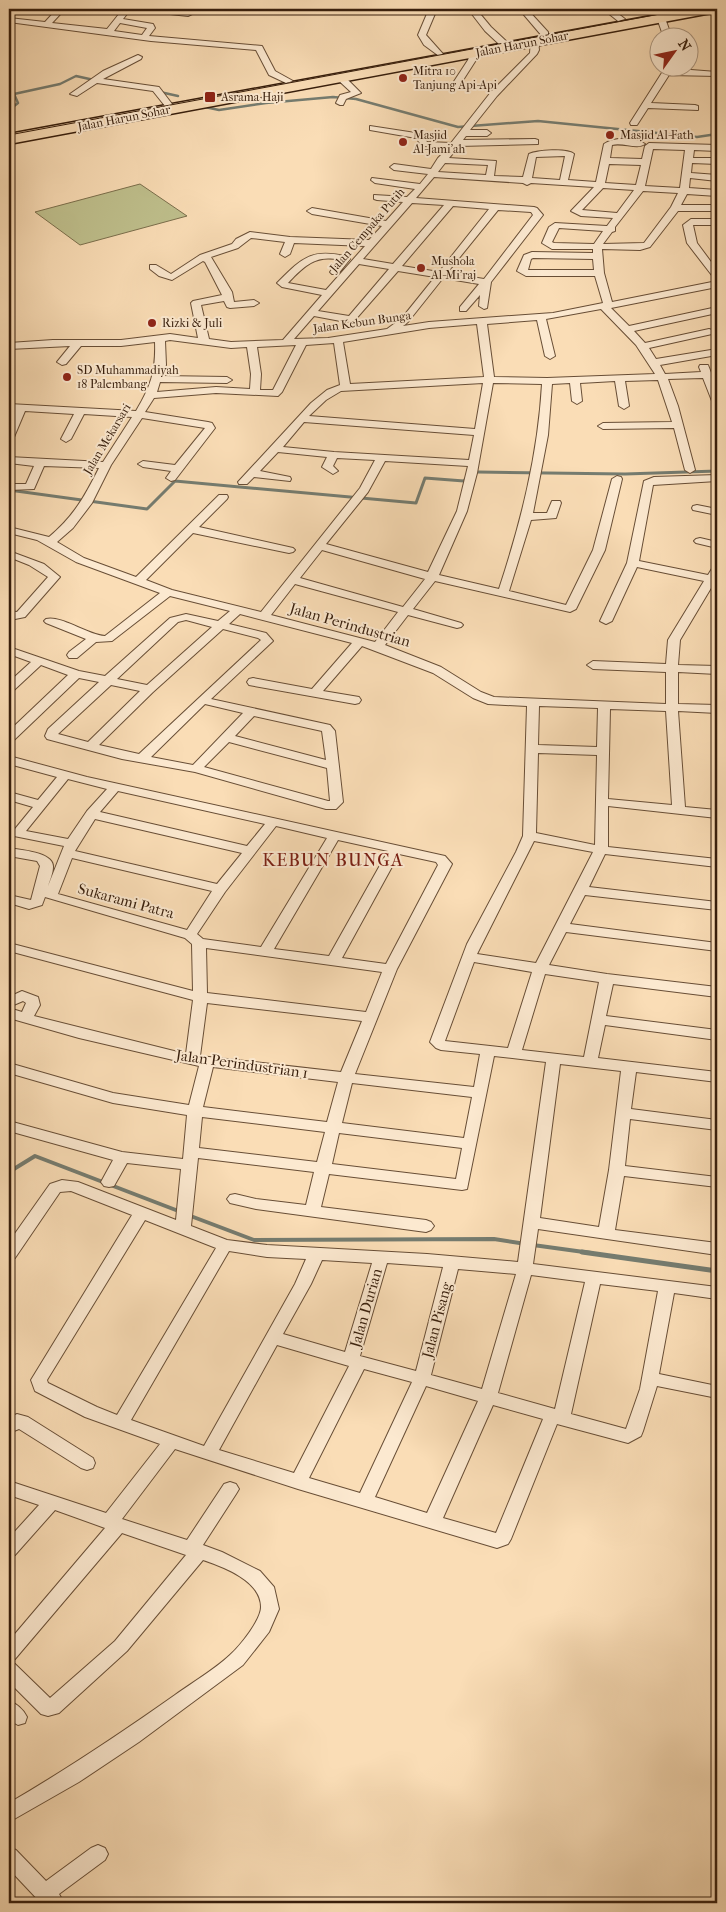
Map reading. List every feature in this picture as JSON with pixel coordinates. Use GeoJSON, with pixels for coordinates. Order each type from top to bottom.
{"type":"FeatureCollection","features":[{"type":"Feature","properties":{"kind":"highway","name":"Jalan Harun Sohar"},"geometry":{"type":"LineString","coordinates":[[9,134],[341,78],[474,53],[621,19],[678,9]]}},
{"type":"Feature","properties":{"kind":"highway","name":"Jalan Harun Sohar"},"geometry":{"type":"LineString","coordinates":[[9,140],[125,115],[161,95],[289,82],[503,42],[540,38],[712,9]]}},
{"type":"Feature","properties":{"kind":"street"},"geometry":{"type":"LineString","coordinates":[[46,24],[61,9]]}},
{"type":"Feature","properties":{"kind":"street"},"geometry":{"type":"LineString","coordinates":[[109,32],[127,9]]}},
{"type":"Feature","properties":{"kind":"street"},"geometry":{"type":"LineString","coordinates":[[143,9],[188,14]]}},
{"type":"Feature","properties":{"kind":"street"},"geometry":{"type":"LineString","coordinates":[[433,9],[422,35],[427,43],[439,54]]}},
{"type":"Feature","properties":{"kind":"street"},"geometry":{"type":"LineString","coordinates":[[472,10],[484,9]]}},
{"type":"Feature","properties":{"kind":"street"},"geometry":{"type":"LineString","coordinates":[[523,9],[540,38]]}},
{"type":"Feature","properties":{"kind":"street"},"geometry":{"type":"LineString","coordinates":[[608,9],[621,19]]}},
{"type":"Feature","properties":{"kind":"street"},"geometry":{"type":"LineString","coordinates":[[712,9],[717,10]]}},
{"type":"Feature","properties":{"kind":"street"},"geometry":{"type":"LineString","coordinates":[[472,10],[503,42]]}},
{"type":"Feature","properties":{"kind":"street"},"geometry":{"type":"LineString","coordinates":[[661,18],[664,28]]}},
{"type":"Feature","properties":{"kind":"street"},"geometry":{"type":"LineString","coordinates":[[9,20],[144,38],[259,48],[272,73],[289,82]]}},
{"type":"Feature","properties":{"kind":"street"},"geometry":{"type":"LineString","coordinates":[[118,20],[150,26],[152,28],[144,38]]}},
{"type":"Feature","properties":{"kind":"street","name":"Jalan Cempaka Putih"},"geometry":{"type":"LineString","coordinates":[[285,344],[311,313],[323,292],[356,261],[422,187],[441,160],[494,94],[533,54],[540,38]]}},
{"type":"Feature","properties":{"kind":"street"},"geometry":{"type":"LineString","coordinates":[[455,86],[472,60],[474,53]]}},
{"type":"Feature","properties":{"kind":"street"},"geometry":{"type":"LineString","coordinates":[[74,94],[95,80],[138,57]]}},
{"type":"Feature","properties":{"kind":"street"},"geometry":{"type":"LineString","coordinates":[[698,72],[717,74]]}},
{"type":"Feature","properties":{"kind":"street"},"geometry":{"type":"LineString","coordinates":[[341,78],[356,93],[341,100]]}},
{"type":"Feature","properties":{"kind":"street"},"geometry":{"type":"LineString","coordinates":[[634,123],[663,78]]}},
{"type":"Feature","properties":{"kind":"street"},"geometry":{"type":"LineString","coordinates":[[95,80],[161,95]]}},
{"type":"Feature","properties":{"kind":"street"},"geometry":{"type":"LineString","coordinates":[[647,105],[695,108]]}},
{"type":"Feature","properties":{"kind":"street"},"geometry":{"type":"LineString","coordinates":[[373,128],[419,136],[423,143],[454,145],[535,142]]}},
{"type":"Feature","properties":{"kind":"street"},"geometry":{"type":"LineString","coordinates":[[466,129],[487,133]]}},
{"type":"Feature","properties":{"kind":"street"},"geometry":{"type":"LineString","coordinates":[[620,216],[581,213],[576,210],[600,186],[609,143],[617,141],[641,144]]}},
{"type":"Feature","properties":{"kind":"street"},"geometry":{"type":"LineString","coordinates":[[690,470],[678,425],[661,378],[642,347],[606,306],[599,273],[597,246],[612,229],[640,188],[644,162],[651,145],[717,148]]}},
{"type":"Feature","properties":{"kind":"street"},"geometry":{"type":"LineString","coordinates":[[612,229],[558,225],[554,227],[547,243],[552,246],[640,247],[647,245],[684,191],[690,147]]}},
{"type":"Feature","properties":{"kind":"street"},"geometry":{"type":"LineString","coordinates":[[489,179],[498,153]]}},
{"type":"Feature","properties":{"kind":"street"},"geometry":{"type":"LineString","coordinates":[[527,182],[532,156],[536,154],[569,153],[563,184]]}},
{"type":"Feature","properties":{"kind":"street"},"geometry":{"type":"LineString","coordinates":[[441,160],[493,164]]}},
{"type":"Feature","properties":{"kind":"street"},"geometry":{"type":"LineString","coordinates":[[689,160],[717,161]]}},
{"type":"Feature","properties":{"kind":"street"},"geometry":{"type":"LineString","coordinates":[[606,161],[644,162]]}},
{"type":"Feature","properties":{"kind":"street"},"geometry":{"type":"LineString","coordinates":[[394,167],[489,179],[717,193]]}},
{"type":"Feature","properties":{"kind":"street"},"geometry":{"type":"LineString","coordinates":[[686,175],[717,178]]}},
{"type":"Feature","properties":{"kind":"street"},"geometry":{"type":"LineString","coordinates":[[375,180],[422,187]]}},
{"type":"Feature","properties":{"kind":"street"},"geometry":{"type":"LineString","coordinates":[[377,197],[534,210],[538,215],[463,309]]}},
{"type":"Feature","properties":{"kind":"street"},"geometry":{"type":"LineString","coordinates":[[311,313],[346,319],[352,318],[450,204]]}},
{"type":"Feature","properties":{"kind":"street"},"geometry":{"type":"LineString","coordinates":[[403,326],[496,208]]}},
{"type":"Feature","properties":{"kind":"street"},"geometry":{"type":"LineString","coordinates":[[674,208],[717,208]]}},
{"type":"Feature","properties":{"kind":"street"},"geometry":{"type":"LineString","coordinates":[[312,211],[387,224]]}},
{"type":"Feature","properties":{"kind":"street"},"geometry":{"type":"LineString","coordinates":[[717,222],[691,222],[688,225],[692,244],[713,264],[717,276]]}},
{"type":"Feature","properties":{"kind":"street"},"geometry":{"type":"LineString","coordinates":[[153,267],[162,274],[172,277],[203,257],[235,246],[239,244],[239,241],[250,235],[292,240],[372,242]]}},
{"type":"Feature","properties":{"kind":"street"},"geometry":{"type":"LineString","coordinates":[[285,254],[292,240]]}},
{"type":"Feature","properties":{"kind":"street"},"geometry":{"type":"LineString","coordinates":[[597,256],[532,256],[527,257],[522,271],[526,273],[599,273]]}},
{"type":"Feature","properties":{"kind":"street"},"geometry":{"type":"LineString","coordinates":[[203,257],[209,260],[227,292],[230,305],[254,303]]}},
{"type":"Feature","properties":{"kind":"street"},"geometry":{"type":"LineString","coordinates":[[310,257],[346,259],[323,292],[282,283],[310,257]]}},
{"type":"Feature","properties":{"kind":"street"},"geometry":{"type":"LineString","coordinates":[[356,261],[486,282]]}},
{"type":"Feature","properties":{"kind":"street"},"geometry":{"type":"LineString","coordinates":[[484,306],[486,282]]}},
{"type":"Feature","properties":{"kind":"street","name":"Jalan Kebun Bunga"},"geometry":{"type":"LineString","coordinates":[[9,346],[121,343],[176,337],[231,345],[285,344],[338,340],[390,332],[403,326],[541,317],[717,284]]}},
{"type":"Feature","properties":{"kind":"street"},"geometry":{"type":"LineString","coordinates":[[204,340],[196,303],[227,297]]}},
{"type":"Feature","properties":{"kind":"street"},"geometry":{"type":"LineString","coordinates":[[627,329],[717,310]]}},
{"type":"Feature","properties":{"kind":"street"},"geometry":{"type":"LineString","coordinates":[[689,316],[713,335]]}},
{"type":"Feature","properties":{"kind":"street"},"geometry":{"type":"LineString","coordinates":[[541,317],[550,356]]}},
{"type":"Feature","properties":{"kind":"street"},"geometry":{"type":"LineString","coordinates":[[378,646],[432,577],[462,511],[474,463],[488,380],[484,356],[482,321]]}},
{"type":"Feature","properties":{"kind":"street"},"geometry":{"type":"LineString","coordinates":[[642,347],[713,335]]}},
{"type":"Feature","properties":{"kind":"street","name":"Jalan Mekarsari"},"geometry":{"type":"LineString","coordinates":[[50,542],[69,526],[88,501],[106,465],[151,395],[158,379],[161,365],[160,338]]}},
{"type":"Feature","properties":{"kind":"street"},"geometry":{"type":"LineString","coordinates":[[338,340],[346,388]]}},
{"type":"Feature","properties":{"kind":"street"},"geometry":{"type":"LineString","coordinates":[[62,362],[78,343]]}},
{"type":"Feature","properties":{"kind":"street"},"geometry":{"type":"LineString","coordinates":[[151,395],[210,390],[273,394],[278,392],[302,343]]}},
{"type":"Feature","properties":{"kind":"street"},"geometry":{"type":"LineString","coordinates":[[252,345],[256,374],[255,392]]}},
{"type":"Feature","properties":{"kind":"street"},"geometry":{"type":"LineString","coordinates":[[653,363],[717,352]]}},
{"type":"Feature","properties":{"kind":"street"},"geometry":{"type":"LineString","coordinates":[[698,356],[715,388],[717,401]]}},
{"type":"Feature","properties":{"kind":"street"},"geometry":{"type":"LineString","coordinates":[[243,482],[304,419],[317,402],[328,393],[346,388],[488,380],[547,381],[707,375]]}},
{"type":"Feature","properties":{"kind":"street"},"geometry":{"type":"LineString","coordinates":[[620,378],[624,406]]}},
{"type":"Feature","properties":{"kind":"street"},"geometry":{"type":"LineString","coordinates":[[158,379],[227,380]]}},
{"type":"Feature","properties":{"kind":"street"},"geometry":{"type":"LineString","coordinates":[[575,380],[577,401]]}},
{"type":"Feature","properties":{"kind":"street"},"geometry":{"type":"LineString","coordinates":[[504,593],[538,473],[546,414],[547,381]]}},
{"type":"Feature","properties":{"kind":"street"},"geometry":{"type":"LineString","coordinates":[[9,406],[138,414],[204,424],[210,428],[175,473],[143,464]]}},
{"type":"Feature","properties":{"kind":"street"},"geometry":{"type":"LineString","coordinates":[[9,437],[22,407]]}},
{"type":"Feature","properties":{"kind":"street"},"geometry":{"type":"LineString","coordinates":[[66,440],[80,411]]}},
{"type":"Feature","properties":{"kind":"street"},"geometry":{"type":"LineString","coordinates":[[304,419],[480,432]]}},
{"type":"Feature","properties":{"kind":"street"},"geometry":{"type":"LineString","coordinates":[[603,426],[678,425]]}},
{"type":"Feature","properties":{"kind":"street"},"geometry":{"type":"LineString","coordinates":[[276,449],[334,455],[474,463]]}},
{"type":"Feature","properties":{"kind":"street"},"geometry":{"type":"LineString","coordinates":[[333,471],[327,467],[334,455]]}},
{"type":"Feature","properties":{"kind":"street"},"geometry":{"type":"LineString","coordinates":[[264,616],[372,481],[381,458]]}},
{"type":"Feature","properties":{"kind":"street"},"geometry":{"type":"LineString","coordinates":[[9,460],[106,465]]}},
{"type":"Feature","properties":{"kind":"street"},"geometry":{"type":"LineString","coordinates":[[9,487],[30,486],[40,463]]}},
{"type":"Feature","properties":{"kind":"street"},"geometry":{"type":"LineString","coordinates":[[251,473],[286,479]]}},
{"type":"Feature","properties":{"kind":"street"},"geometry":{"type":"LineString","coordinates":[[606,621],[633,563],[648,483],[654,480],[717,478]]}},
{"type":"Feature","properties":{"kind":"street"},"geometry":{"type":"LineString","coordinates":[[320,546],[432,577],[570,609],[599,550],[617,479]]}},
{"type":"Feature","properties":{"kind":"street"},"geometry":{"type":"LineString","coordinates":[[140,586],[222,496]]}},
{"type":"Feature","properties":{"kind":"street"},"geometry":{"type":"LineString","coordinates":[[527,517],[552,516],[556,503]]}},
{"type":"Feature","properties":{"kind":"street"},"geometry":{"type":"LineString","coordinates":[[697,508],[717,512]]}},
{"type":"Feature","properties":{"kind":"street"},"geometry":{"type":"LineString","coordinates":[[192,529],[289,550]]}},
{"type":"Feature","properties":{"kind":"street","name":"Jalan Perindustrian"},"geometry":{"type":"LineString","coordinates":[[9,530],[32,534],[50,542],[80,560],[140,586],[239,609],[378,646],[437,670],[482,698],[492,701],[717,709]]}},
{"type":"Feature","properties":{"kind":"street"},"geometry":{"type":"LineString","coordinates":[[700,541],[717,545]]}},
{"type":"Feature","properties":{"kind":"street"},"geometry":{"type":"LineString","coordinates":[[9,554],[52,573],[54,577],[21,615],[14,616],[9,614]]}},
{"type":"Feature","properties":{"kind":"street"},"geometry":{"type":"LineString","coordinates":[[633,563],[715,576],[674,640],[672,707],[679,810]]}},
{"type":"Feature","properties":{"kind":"street"},"geometry":{"type":"LineString","coordinates":[[293,580],[457,625]]}},
{"type":"Feature","properties":{"kind":"street"},"geometry":{"type":"LineString","coordinates":[[50,621],[95,638],[103,640],[112,638],[168,592]]}},
{"type":"Feature","properties":{"kind":"street"},"geometry":{"type":"LineString","coordinates":[[90,747],[149,689],[239,609]]}},
{"type":"Feature","properties":{"kind":"street"},"geometry":{"type":"LineString","coordinates":[[141,759],[202,700],[267,639],[262,635],[186,617],[178,618],[106,681],[50,735],[141,759],[196,768],[331,806],[337,802],[329,731],[326,728],[202,700]]}},
{"type":"Feature","properties":{"kind":"street"},"geometry":{"type":"LineString","coordinates":[[72,655],[95,638]]}},
{"type":"Feature","properties":{"kind":"street"},"geometry":{"type":"LineString","coordinates":[[315,693],[360,641]]}},
{"type":"Feature","properties":{"kind":"street"},"geometry":{"type":"LineString","coordinates":[[9,650],[76,674],[149,689]]}},
{"type":"Feature","properties":{"kind":"street"},"geometry":{"type":"LineString","coordinates":[[9,688],[40,660]]}},
{"type":"Feature","properties":{"kind":"street"},"geometry":{"type":"LineString","coordinates":[[593,665],[717,670]]}},
{"type":"Feature","properties":{"kind":"street"},"geometry":{"type":"LineString","coordinates":[[9,738],[76,674]]}},
{"type":"Feature","properties":{"kind":"street"},"geometry":{"type":"LineString","coordinates":[[253,682],[355,700]]}},
{"type":"Feature","properties":{"kind":"street"},"geometry":{"type":"LineString","coordinates":[[533,701],[529,836],[524,852],[474,944],[437,1042],[441,1045],[488,1051],[717,1077]]}},
{"type":"Feature","properties":{"kind":"street"},"geometry":{"type":"LineString","coordinates":[[514,1053],[540,969],[601,850],[604,704]]}},
{"type":"Feature","properties":{"kind":"street"},"geometry":{"type":"LineString","coordinates":[[196,768],[252,711]]}},
{"type":"Feature","properties":{"kind":"street"},"geometry":{"type":"LineString","coordinates":[[226,737],[334,766]]}},
{"type":"Feature","properties":{"kind":"street"},"geometry":{"type":"LineString","coordinates":[[532,749],[603,751]]}},
{"type":"Feature","properties":{"kind":"street"},"geometry":{"type":"LineString","coordinates":[[9,760],[115,787],[440,859],[445,864],[390,969],[346,1077],[312,1212]]}},
{"type":"Feature","properties":{"kind":"street"},"geometry":{"type":"LineString","coordinates":[[13,832],[41,805],[65,775]]}},
{"type":"Feature","properties":{"kind":"street"},"geometry":{"type":"LineString","coordinates":[[53,898],[50,894],[69,848],[92,814],[115,787]]}},
{"type":"Feature","properties":{"kind":"street"},"geometry":{"type":"LineString","coordinates":[[9,796],[41,805]]}},
{"type":"Feature","properties":{"kind":"street"},"geometry":{"type":"LineString","coordinates":[[602,802],[717,814]]}},
{"type":"Feature","properties":{"kind":"street"},"geometry":{"type":"LineString","coordinates":[[92,814],[251,851]]}},
{"type":"Feature","properties":{"kind":"street"},"geometry":{"type":"LineString","coordinates":[[184,1219],[200,1061],[198,997],[200,958],[194,939],[220,889],[272,823]]}},
{"type":"Feature","properties":{"kind":"street"},"geometry":{"type":"LineString","coordinates":[[13,832],[220,889]]}},
{"type":"Feature","properties":{"kind":"street"},"geometry":{"type":"LineString","coordinates":[[529,836],[601,850],[717,863]]}},
{"type":"Feature","properties":{"kind":"street"},"geometry":{"type":"LineString","coordinates":[[266,951],[334,837]]}},
{"type":"Feature","properties":{"kind":"street"},"geometry":{"type":"LineString","coordinates":[[333,961],[395,850]]}},
{"type":"Feature","properties":{"kind":"street"},"geometry":{"type":"LineString","coordinates":[[9,852],[41,858],[46,862],[47,866],[37,902],[29,905],[9,899]]}},
{"type":"Feature","properties":{"kind":"street"},"geometry":{"type":"LineString","coordinates":[[581,890],[717,906]]}},
{"type":"Feature","properties":{"kind":"street","name":"Sukarami Patra"},"geometry":{"type":"LineString","coordinates":[[53,898],[194,939]]}},
{"type":"Feature","properties":{"kind":"street"},"geometry":{"type":"LineString","coordinates":[[562,927],[717,947]]}},
{"type":"Feature","properties":{"kind":"street"},"geometry":{"type":"LineString","coordinates":[[194,939],[390,969]]}},
{"type":"Feature","properties":{"kind":"street"},"geometry":{"type":"LineString","coordinates":[[9,947],[198,997],[370,1018]]}},
{"type":"Feature","properties":{"kind":"street"},"geometry":{"type":"LineString","coordinates":[[470,957],[540,969],[717,992]]}},
{"type":"Feature","properties":{"kind":"street"},"geometry":{"type":"LineString","coordinates":[[590,1062],[607,978]]}},
{"type":"Feature","properties":{"kind":"street"},"geometry":{"type":"LineString","coordinates":[[9,1002],[22,996],[32,1000],[33,1004],[26,1018]]}},
{"type":"Feature","properties":{"kind":"street","name":"Jalan Perindustrian 1"},"geometry":{"type":"LineString","coordinates":[[9,1012],[79,1033],[200,1061],[479,1092]]}},
{"type":"Feature","properties":{"kind":"street"},"geometry":{"type":"LineString","coordinates":[[599,1020],[717,1035]]}},
{"type":"Feature","properties":{"kind":"street"},"geometry":{"type":"LineString","coordinates":[[12,1130],[122,1157],[190,1159],[322,1170],[461,1186],[463,1184],[488,1051]]}},
{"type":"Feature","properties":{"kind":"street"},"geometry":{"type":"LineString","coordinates":[[432,1522],[488,1398],[527,1253],[554,1058]]}},
{"type":"Feature","properties":{"kind":"street"},"geometry":{"type":"LineString","coordinates":[[606,1234],[624,1113],[628,1067]]}},
{"type":"Feature","properties":{"kind":"street"},"geometry":{"type":"LineString","coordinates":[[9,1068],[113,1098],[470,1144]]}},
{"type":"Feature","properties":{"kind":"street"},"geometry":{"type":"LineString","coordinates":[[624,1113],[717,1125]]}},
{"type":"Feature","properties":{"kind":"street"},"geometry":{"type":"LineString","coordinates":[[109,1182],[122,1157]]}},
{"type":"Feature","properties":{"kind":"street"},"geometry":{"type":"LineString","coordinates":[[616,1170],[717,1182]]}},
{"type":"Feature","properties":{"kind":"street"},"geometry":{"type":"LineString","coordinates":[[9,1254],[55,1188],[62,1185],[73,1186],[141,1213],[184,1219],[225,1244],[266,1251],[452,1262],[527,1253],[594,1277],[717,1293]]}},
{"type":"Feature","properties":{"kind":"street"},"geometry":{"type":"LineString","coordinates":[[235,1199],[312,1212],[426,1226]]}},
{"type":"Feature","properties":{"kind":"street"},"geometry":{"type":"LineString","coordinates":[[141,1213],[39,1380],[41,1387],[91,1412],[208,1454],[498,1541],[502,1539],[556,1418],[594,1277]]}},
{"type":"Feature","properties":{"kind":"street"},"geometry":{"type":"LineString","coordinates":[[532,1222],[717,1249]]}},
{"type":"Feature","properties":{"kind":"street"},"geometry":{"type":"LineString","coordinates":[[121,1423],[225,1244]]}},
{"type":"Feature","properties":{"kind":"street"},"geometry":{"type":"LineString","coordinates":[[208,1454],[274,1338],[303,1284],[317,1253]]}},
{"type":"Feature","properties":{"kind":"street","name":"Jalan Durian"},"geometry":{"type":"LineString","coordinates":[[298,1482],[355,1361],[381,1257]]}},
{"type":"Feature","properties":{"kind":"street","name":"Jalan Pisang"},"geometry":{"type":"LineString","coordinates":[[364,1502],[422,1378],[452,1262]]}},
{"type":"Feature","properties":{"kind":"street"},"geometry":{"type":"LineString","coordinates":[[274,1338],[422,1378],[556,1418],[631,1436],[635,1431],[650,1378],[667,1287]]}},
{"type":"Feature","properties":{"kind":"street"},"geometry":{"type":"LineString","coordinates":[[650,1378],[717,1392]]}},
{"type":"Feature","properties":{"kind":"street"},"geometry":{"type":"LineString","coordinates":[[9,1427],[17,1421],[22,1422],[87,1463]]}},
{"type":"Feature","properties":{"kind":"street"},"geometry":{"type":"LineString","coordinates":[[9,1654],[113,1523],[172,1441]]}},
{"type":"Feature","properties":{"kind":"street"},"geometry":{"type":"LineString","coordinates":[[9,1488],[216,1557],[254,1576],[268,1592],[270,1609],[263,1627],[236,1660],[132,1736],[72,1776],[9,1813]]}},
{"type":"Feature","properties":{"kind":"street"},"geometry":{"type":"LineString","coordinates":[[9,1670],[48,1708],[52,1707],[122,1646],[195,1550],[230,1489]]}},
{"type":"Feature","properties":{"kind":"street"},"geometry":{"type":"LineString","coordinates":[[9,1550],[51,1503]]}},
{"type":"Feature","properties":{"kind":"street"},"geometry":{"type":"LineString","coordinates":[[9,1856],[49,1899],[98,1854]]}},
{"type":"Feature","properties":{"kind":"green space"},"geometry":{"type":"Polygon","coordinates":[[[140,184],[187,216],[80,245],[35,212],[140,184]]]}},
{"type":"Feature","properties":{"kind":"waterway"},"geometry":{"type":"LineString","coordinates":[[9,110],[18,103],[14,94],[60,84],[76,76],[94,80]]}},
{"type":"Feature","properties":{"kind":"waterway"},"geometry":{"type":"LineString","coordinates":[[160,92],[178,96]]}},
{"type":"Feature","properties":{"kind":"waterway"},"geometry":{"type":"LineString","coordinates":[[205,107],[219,110],[266,103],[333,97],[356,99],[458,127],[538,121],[697,137],[717,134]]}},
{"type":"Feature","properties":{"kind":"waterway"},"geometry":{"type":"LineString","coordinates":[[478,472],[625,474],[717,471]]}},
{"type":"Feature","properties":{"kind":"waterway"},"geometry":{"type":"LineString","coordinates":[[9,490],[147,509],[175,481],[416,503],[425,478],[464,481],[467,477]]}},
{"type":"Feature","properties":{"kind":"waterway"},"geometry":{"type":"LineString","coordinates":[[9,1172],[35,1156],[181,1212]]}},
{"type":"Feature","properties":{"kind":"waterway"},"geometry":{"type":"LineString","coordinates":[[188,1215],[254,1240],[494,1239],[526,1244]]}},
{"type":"Feature","properties":{"kind":"waterway"},"geometry":{"type":"LineString","coordinates":[[533,1245],[591,1253]]}},
{"type":"Feature","properties":{"kind":"waterway"},"geometry":{"type":"LineString","coordinates":[[582,1252],[717,1271]]}},
{"type":"Feature","properties":{"kind":"tram line"},"geometry":{"type":"LineString","coordinates":[[9,135],[687,9]]}},
{"type":"Feature","properties":{"kind":"place","name":"Mitra 10 Tanjung Api-Api"},"geometry":{"type":"Point","coordinates":[403,78]}},
{"type":"Feature","properties":{"kind":"place","name":"Asrama Haji"},"geometry":{"type":"Point","coordinates":[210,97]}},
{"type":"Feature","properties":{"kind":"place","name":"Masjid Al-Fath"},"geometry":{"type":"Point","coordinates":[610,135]}},
{"type":"Feature","properties":{"kind":"place","name":"Masjid Al-Jami'ah"},"geometry":{"type":"Point","coordinates":[403,142]}},
{"type":"Feature","properties":{"kind":"place","name":"Mushola Al-Mi'raj"},"geometry":{"type":"Point","coordinates":[421,268]}},
{"type":"Feature","properties":{"kind":"place","name":"Rizki & Juli"},"geometry":{"type":"Point","coordinates":[152,323]}},
{"type":"Feature","properties":{"kind":"place","name":"SD Muhammadiyah 18 Palembang"},"geometry":{"type":"Point","coordinates":[67,377]}},
{"type":"Feature","properties":{"kind":"district","name":"KEBUN BUNGA"},"geometry":{"type":"Point","coordinates":[333,860]}}]}
